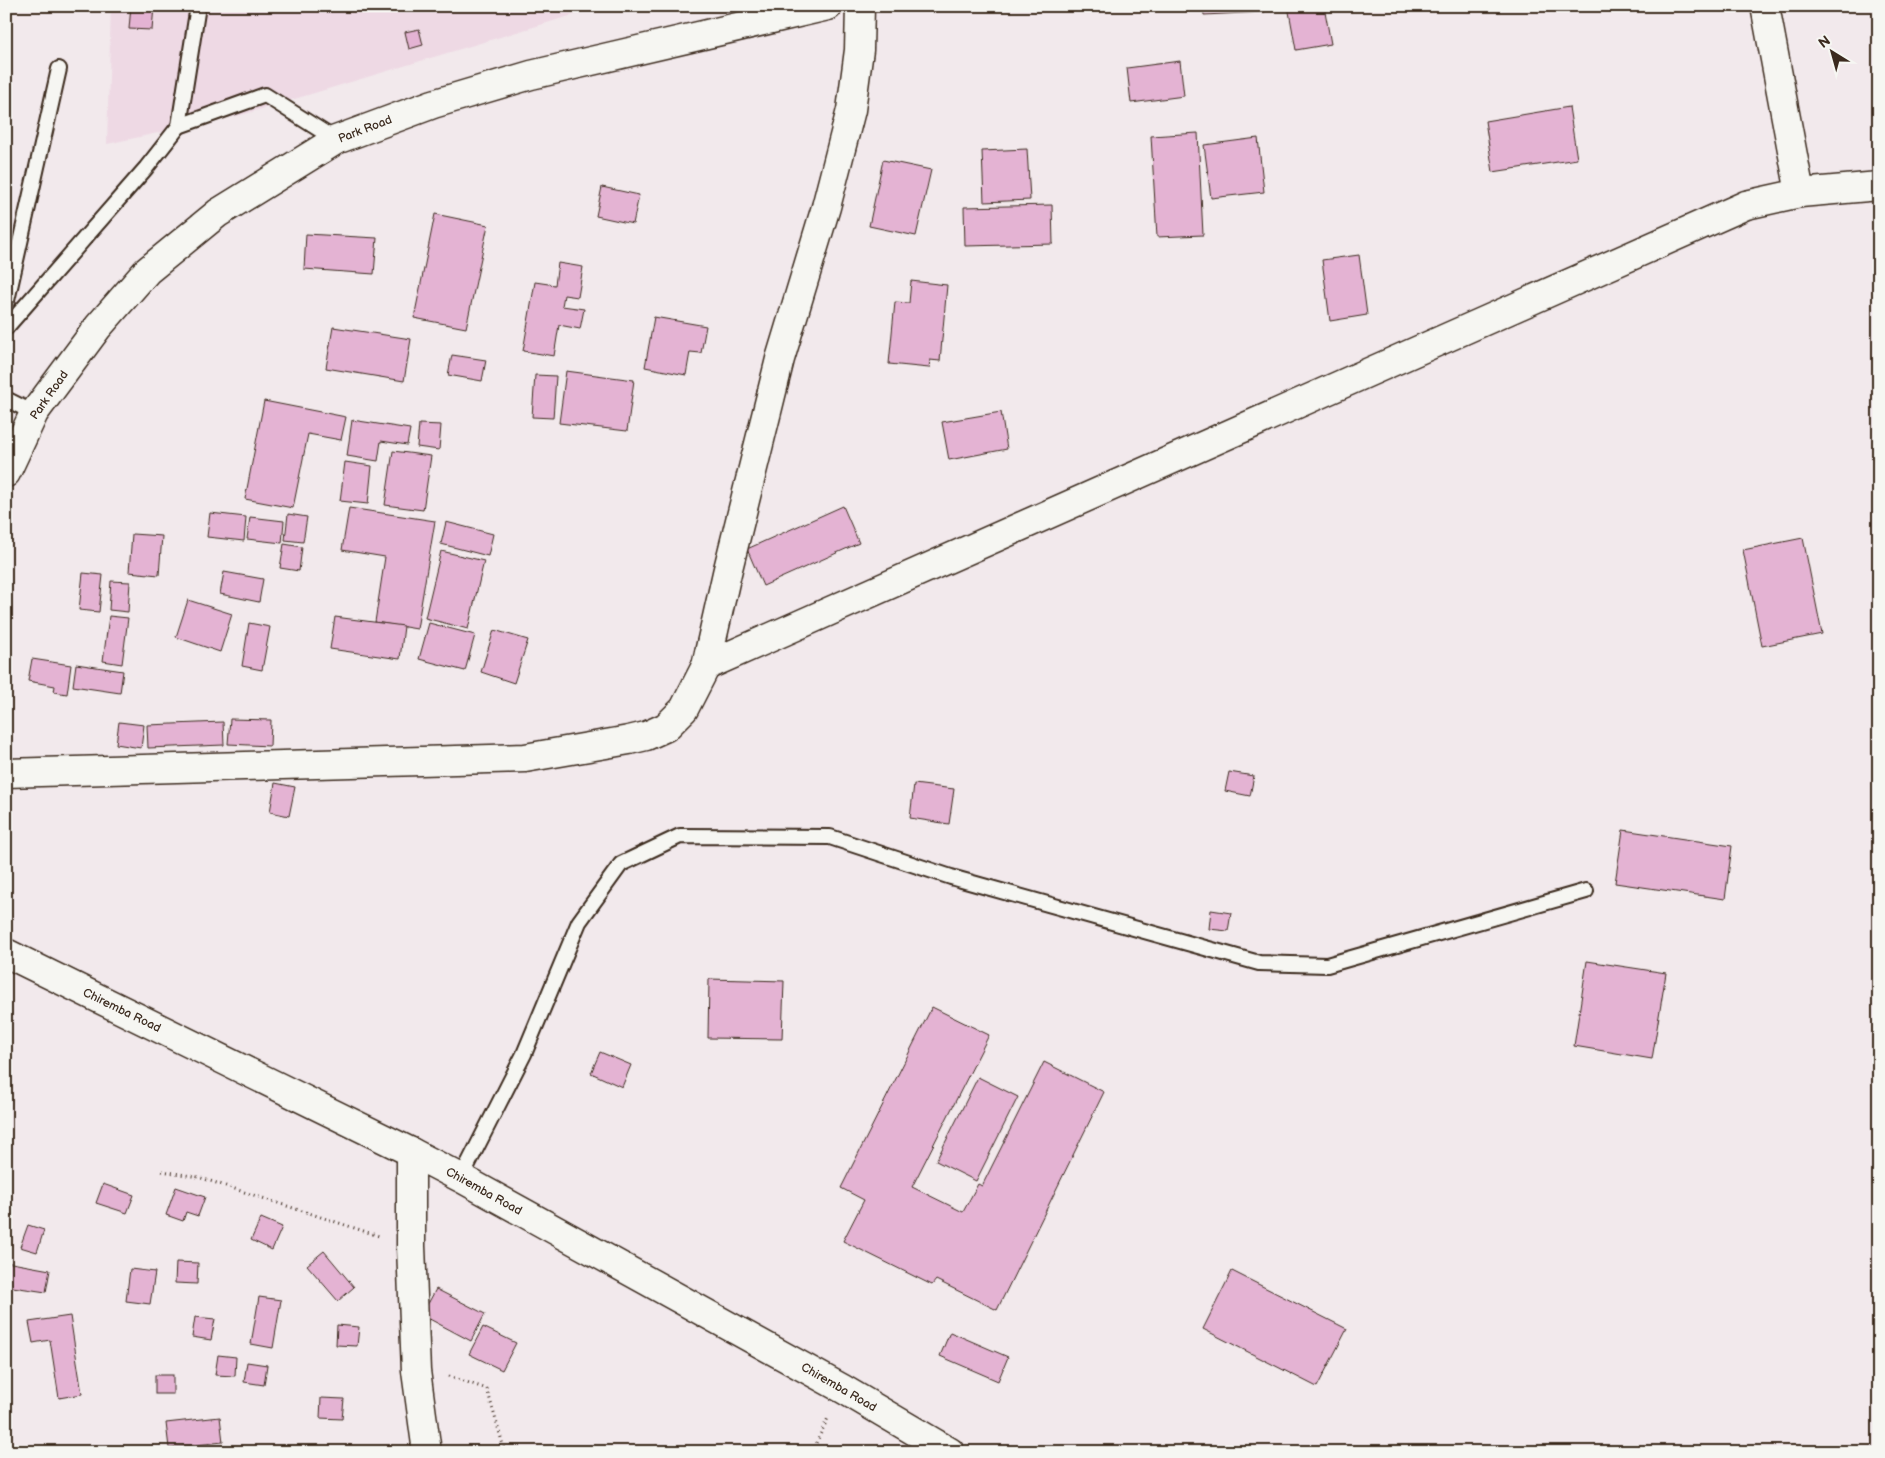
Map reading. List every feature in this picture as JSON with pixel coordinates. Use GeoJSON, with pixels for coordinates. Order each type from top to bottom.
{"type":"FeatureCollection","features":[{"type":"Feature","properties":{"kind":"street","name":"Park Road"},"geometry":{"type":"LineString","coordinates":[[6,473],[34,413],[98,327],[147,271],[218,213],[336,140],[433,104],[531,75],[828,6]]}},
{"type":"Feature","properties":{"kind":"street"},"geometry":{"type":"LineString","coordinates":[[6,773],[525,758],[629,740],[646,736],[666,726],[684,709],[706,666],[780,359],[826,207],[851,110],[859,50],[860,6]]}},
{"type":"Feature","properties":{"kind":"street"},"geometry":{"type":"LineString","coordinates":[[1765,6],[1800,193]]}},
{"type":"Feature","properties":{"kind":"street"},"geometry":{"type":"LineString","coordinates":[[706,666],[1746,205],[1800,193],[1879,186]]}},
{"type":"Feature","properties":{"kind":"street","name":"Chiremba Road"},"geometry":{"type":"LineString","coordinates":[[6,954],[462,1178],[843,1389],[950,1452]]}},
{"type":"Feature","properties":{"kind":"street"},"geometry":{"type":"LineString","coordinates":[[411,1152],[411,1246],[416,1371],[427,1452]]}},
{"type":"Feature","properties":{"kind":"lane"},"geometry":{"type":"LineString","coordinates":[[6,328],[146,168],[178,126],[198,6]]}},
{"type":"Feature","properties":{"kind":"lane"},"geometry":{"type":"LineString","coordinates":[[6,304],[59,69]]}},
{"type":"Feature","properties":{"kind":"lane"},"geometry":{"type":"LineString","coordinates":[[178,126],[265,95],[336,140]]}},
{"type":"Feature","properties":{"kind":"lane"},"geometry":{"type":"LineString","coordinates":[[6,399],[34,413]]}},
{"type":"Feature","properties":{"kind":"lane"},"geometry":{"type":"LineString","coordinates":[[462,1178],[524,1054],[579,922],[621,864],[680,836],[830,837],[950,877],[1259,963],[1327,965],[1586,890]]}},
{"type":"Feature","properties":{"kind":"path"},"geometry":{"type":"LineString","coordinates":[[162,1171],[198,1177],[411,1246]]}},
{"type":"Feature","properties":{"kind":"path"},"geometry":{"type":"LineString","coordinates":[[416,1371],[438,1372],[487,1389],[505,1452]]}},
{"type":"Feature","properties":{"kind":"path"},"geometry":{"type":"LineString","coordinates":[[812,1452],[843,1389]]}},
{"type":"Feature","properties":{"kind":"shaded area"},"geometry":{"type":"Polygon","coordinates":[[[111,6],[603,6],[245,114],[107,144],[111,6]]]}},
{"type":"Feature","properties":{"kind":"building"},"geometry":{"type":"Polygon","coordinates":[[[131,6],[154,6],[152,30],[129,29],[131,6]]]}},
{"type":"Feature","properties":{"kind":"building"},"geometry":{"type":"Polygon","coordinates":[[[1203,6],[1265,6],[1265,12],[1204,15],[1203,6]]]}},
{"type":"Feature","properties":{"kind":"building"},"geometry":{"type":"Polygon","coordinates":[[[1288,6],[1324,6],[1331,44],[1296,50],[1288,6]]]}},
{"type":"Feature","properties":{"kind":"building"},"geometry":{"type":"Polygon","coordinates":[[[419,29],[423,45],[409,49],[405,32],[419,29]]]}},
{"type":"Feature","properties":{"kind":"building"},"geometry":{"type":"Polygon","coordinates":[[[1180,61],[1184,96],[1131,103],[1127,68],[1180,61]]]}},
{"type":"Feature","properties":{"kind":"building"},"geometry":{"type":"Polygon","coordinates":[[[1569,107],[1577,159],[1493,172],[1485,121],[1569,107]]]}},
{"type":"Feature","properties":{"kind":"building"},"geometry":{"type":"Polygon","coordinates":[[[1198,133],[1203,235],[1157,237],[1151,136],[1198,133]]]}},
{"type":"Feature","properties":{"kind":"building"},"geometry":{"type":"Polygon","coordinates":[[[1258,138],[1264,192],[1211,198],[1204,145],[1258,138]]]}},
{"type":"Feature","properties":{"kind":"building"},"geometry":{"type":"Polygon","coordinates":[[[1027,149],[1030,200],[984,202],[982,151],[1027,149]]]}},
{"type":"Feature","properties":{"kind":"building"},"geometry":{"type":"Polygon","coordinates":[[[883,160],[931,170],[916,236],[869,226],[883,160]]]}},
{"type":"Feature","properties":{"kind":"building"},"geometry":{"type":"Polygon","coordinates":[[[602,187],[639,195],[633,224],[596,216],[602,187]]]}},
{"type":"Feature","properties":{"kind":"building"},"geometry":{"type":"Polygon","coordinates":[[[1052,205],[1053,244],[965,246],[964,207],[1052,205]]]}},
{"type":"Feature","properties":{"kind":"building"},"geometry":{"type":"Polygon","coordinates":[[[435,214],[488,225],[466,328],[414,318],[435,214]]]}},
{"type":"Feature","properties":{"kind":"building"},"geometry":{"type":"Polygon","coordinates":[[[306,234],[377,238],[374,274],[304,269],[306,234]]]}},
{"type":"Feature","properties":{"kind":"building"},"geometry":{"type":"Polygon","coordinates":[[[1359,255],[1367,315],[1330,321],[1322,260],[1359,255]]]}},
{"type":"Feature","properties":{"kind":"building"},"geometry":{"type":"Polygon","coordinates":[[[558,263],[583,267],[578,297],[564,295],[562,306],[584,309],[580,329],[559,325],[554,356],[523,351],[535,282],[555,285],[558,263]]]}},
{"type":"Feature","properties":{"kind":"building"},"geometry":{"type":"Polygon","coordinates":[[[911,281],[947,285],[940,361],[930,360],[929,368],[889,364],[895,302],[909,303],[911,281]]]}},
{"type":"Feature","properties":{"kind":"building"},"geometry":{"type":"Polygon","coordinates":[[[654,317],[706,326],[701,353],[690,352],[686,375],[645,367],[654,317]]]}},
{"type":"Feature","properties":{"kind":"building"},"geometry":{"type":"Polygon","coordinates":[[[333,327],[411,339],[404,381],[326,368],[333,327]]]}},
{"type":"Feature","properties":{"kind":"building"},"geometry":{"type":"Polygon","coordinates":[[[452,355],[486,360],[482,381],[448,375],[452,355]]]}},
{"type":"Feature","properties":{"kind":"building"},"geometry":{"type":"Polygon","coordinates":[[[566,371],[634,380],[627,431],[559,423],[566,371]]]}},
{"type":"Feature","properties":{"kind":"building"},"geometry":{"type":"Polygon","coordinates":[[[535,375],[556,376],[553,418],[532,417],[535,375]]]}},
{"type":"Feature","properties":{"kind":"building"},"geometry":{"type":"Polygon","coordinates":[[[264,401],[346,417],[341,440],[308,434],[293,508],[245,499],[264,401]]]}},
{"type":"Feature","properties":{"kind":"building"},"geometry":{"type":"Polygon","coordinates":[[[1001,412],[1007,449],[949,460],[942,422],[1001,412]]]}},
{"type":"Feature","properties":{"kind":"building"},"geometry":{"type":"Polygon","coordinates":[[[352,420],[410,429],[407,445],[381,441],[378,461],[347,456],[352,420]]]}},
{"type":"Feature","properties":{"kind":"building"},"geometry":{"type":"Polygon","coordinates":[[[419,424],[441,425],[439,450],[417,447],[419,424]]]}},
{"type":"Feature","properties":{"kind":"building"},"geometry":{"type":"Polygon","coordinates":[[[393,451],[431,456],[423,510],[385,505],[393,451]]]}},
{"type":"Feature","properties":{"kind":"building"},"geometry":{"type":"Polygon","coordinates":[[[345,462],[372,466],[368,504],[340,501],[345,462]]]}},
{"type":"Feature","properties":{"kind":"building"},"geometry":{"type":"Polygon","coordinates":[[[843,506],[859,543],[763,586],[747,549],[843,506]]]}},
{"type":"Feature","properties":{"kind":"building"},"geometry":{"type":"Polygon","coordinates":[[[349,508],[435,521],[417,629],[375,622],[385,557],[342,550],[349,508]]]}},
{"type":"Feature","properties":{"kind":"building"},"geometry":{"type":"Polygon","coordinates":[[[210,513],[246,517],[244,541],[207,537],[210,513]]]}},
{"type":"Feature","properties":{"kind":"building"},"geometry":{"type":"Polygon","coordinates":[[[288,514],[307,517],[303,542],[285,540],[288,514]]]}},
{"type":"Feature","properties":{"kind":"building"},"geometry":{"type":"Polygon","coordinates":[[[250,517],[284,521],[282,543],[247,539],[250,517]]]}},
{"type":"Feature","properties":{"kind":"building"},"geometry":{"type":"Polygon","coordinates":[[[446,522],[493,534],[488,556],[441,544],[446,522]]]}},
{"type":"Feature","properties":{"kind":"building"},"geometry":{"type":"Polygon","coordinates":[[[132,534],[162,536],[159,575],[129,572],[132,534]]]}},
{"type":"Feature","properties":{"kind":"building"},"geometry":{"type":"Polygon","coordinates":[[[1803,538],[1822,634],[1762,646],[1743,550],[1803,538]]]}},
{"type":"Feature","properties":{"kind":"building"},"geometry":{"type":"Polygon","coordinates":[[[284,544],[302,547],[299,571],[280,568],[284,544]]]}},
{"type":"Feature","properties":{"kind":"building"},"geometry":{"type":"Polygon","coordinates":[[[441,551],[484,561],[468,629],[425,618],[441,551]]]}},
{"type":"Feature","properties":{"kind":"building"},"geometry":{"type":"Polygon","coordinates":[[[224,572],[263,579],[259,602],[220,594],[224,572]]]}},
{"type":"Feature","properties":{"kind":"building"},"geometry":{"type":"Polygon","coordinates":[[[83,573],[103,575],[99,612],[79,610],[83,573]]]}},
{"type":"Feature","properties":{"kind":"building"},"geometry":{"type":"Polygon","coordinates":[[[111,581],[130,582],[128,612],[109,610],[111,581]]]}},
{"type":"Feature","properties":{"kind":"building"},"geometry":{"type":"Polygon","coordinates":[[[188,600],[232,614],[220,652],[176,637],[188,600]]]}},
{"type":"Feature","properties":{"kind":"building"},"geometry":{"type":"Polygon","coordinates":[[[109,616],[128,618],[122,664],[103,661],[109,616]]]}},
{"type":"Feature","properties":{"kind":"building"},"geometry":{"type":"Polygon","coordinates":[[[335,617],[404,626],[400,659],[330,649],[335,617]]]}},
{"type":"Feature","properties":{"kind":"building"},"geometry":{"type":"Polygon","coordinates":[[[249,623],[270,627],[262,670],[242,666],[249,623]]]}},
{"type":"Feature","properties":{"kind":"building"},"geometry":{"type":"Polygon","coordinates":[[[429,623],[475,635],[465,671],[419,659],[429,623]]]}},
{"type":"Feature","properties":{"kind":"building"},"geometry":{"type":"Polygon","coordinates":[[[494,630],[528,640],[514,683],[481,672],[494,630]]]}},
{"type":"Feature","properties":{"kind":"building"},"geometry":{"type":"Polygon","coordinates":[[[32,659],[71,665],[67,694],[54,692],[55,686],[28,681],[32,659]]]}},
{"type":"Feature","properties":{"kind":"building"},"geometry":{"type":"Polygon","coordinates":[[[76,664],[123,671],[120,693],[73,686],[76,664]]]}},
{"type":"Feature","properties":{"kind":"building"},"geometry":{"type":"Polygon","coordinates":[[[230,719],[271,720],[270,746],[228,744],[230,719]]]}},
{"type":"Feature","properties":{"kind":"building"},"geometry":{"type":"Polygon","coordinates":[[[119,722],[144,725],[141,748],[116,744],[119,722]]]}},
{"type":"Feature","properties":{"kind":"building"},"geometry":{"type":"Polygon","coordinates":[[[223,722],[224,745],[148,748],[147,725],[223,722]]]}},
{"type":"Feature","properties":{"kind":"building"},"geometry":{"type":"Polygon","coordinates":[[[1229,772],[1254,776],[1250,796],[1225,791],[1229,772]]]}},
{"type":"Feature","properties":{"kind":"building"},"geometry":{"type":"Polygon","coordinates":[[[275,783],[295,787],[289,816],[270,812],[275,783]]]}},
{"type":"Feature","properties":{"kind":"building"},"geometry":{"type":"Polygon","coordinates":[[[914,784],[954,789],[949,824],[910,818],[914,784]]]}},
{"type":"Feature","properties":{"kind":"building"},"geometry":{"type":"Polygon","coordinates":[[[1623,830],[1732,846],[1725,899],[1615,883],[1623,830]]]}},
{"type":"Feature","properties":{"kind":"building"},"geometry":{"type":"Polygon","coordinates":[[[1211,910],[1231,913],[1228,931],[1209,929],[1211,910]]]}},
{"type":"Feature","properties":{"kind":"building"},"geometry":{"type":"Polygon","coordinates":[[[1587,961],[1666,973],[1652,1059],[1574,1046],[1587,961]]]}},
{"type":"Feature","properties":{"kind":"building"},"geometry":{"type":"Polygon","coordinates":[[[709,979],[784,981],[782,1039],[708,1038],[709,979]]]}},
{"type":"Feature","properties":{"kind":"building"},"geometry":{"type":"Polygon","coordinates":[[[932,1007],[989,1035],[912,1187],[963,1212],[978,1184],[982,1186],[1044,1062],[1104,1092],[997,1310],[936,1280],[932,1285],[843,1241],[864,1200],[841,1188],[932,1007]]]}},
{"type":"Feature","properties":{"kind":"building"},"geometry":{"type":"Polygon","coordinates":[[[600,1052],[631,1065],[622,1087],[591,1073],[600,1052]]]}},
{"type":"Feature","properties":{"kind":"building"},"geometry":{"type":"Polygon","coordinates":[[[978,1077],[1018,1097],[976,1181],[936,1161],[978,1077]]]}},
{"type":"Feature","properties":{"kind":"building"},"geometry":{"type":"Polygon","coordinates":[[[103,1184],[134,1195],[127,1213],[96,1203],[103,1184]]]}},
{"type":"Feature","properties":{"kind":"building"},"geometry":{"type":"Polygon","coordinates":[[[176,1187],[205,1197],[198,1216],[186,1212],[183,1221],[166,1215],[176,1187]]]}},
{"type":"Feature","properties":{"kind":"building"},"geometry":{"type":"Polygon","coordinates":[[[261,1218],[282,1227],[272,1250],[251,1240],[261,1218]]]}},
{"type":"Feature","properties":{"kind":"building"},"geometry":{"type":"Polygon","coordinates":[[[28,1225],[44,1230],[37,1252],[20,1247],[28,1225]]]}},
{"type":"Feature","properties":{"kind":"building"},"geometry":{"type":"Polygon","coordinates":[[[324,1251],[354,1287],[338,1301],[307,1265],[324,1251]]]}},
{"type":"Feature","properties":{"kind":"building"},"geometry":{"type":"Polygon","coordinates":[[[6,1262],[50,1270],[46,1292],[6,1286],[6,1262]]]}},
{"type":"Feature","properties":{"kind":"building"},"geometry":{"type":"Polygon","coordinates":[[[176,1262],[198,1263],[197,1284],[175,1283],[176,1262]]]}},
{"type":"Feature","properties":{"kind":"building"},"geometry":{"type":"Polygon","coordinates":[[[130,1269],[155,1272],[150,1304],[126,1301],[130,1269]]]}},
{"type":"Feature","properties":{"kind":"building"},"geometry":{"type":"Polygon","coordinates":[[[1232,1271],[1347,1329],[1317,1387],[1203,1329],[1232,1271]]]}},
{"type":"Feature","properties":{"kind":"building"},"geometry":{"type":"Polygon","coordinates":[[[436,1289],[485,1314],[471,1341],[422,1315],[436,1289]]]}},
{"type":"Feature","properties":{"kind":"building"},"geometry":{"type":"Polygon","coordinates":[[[259,1297],[281,1300],[273,1348],[251,1344],[259,1297]]]}},
{"type":"Feature","properties":{"kind":"building"},"geometry":{"type":"Polygon","coordinates":[[[70,1316],[82,1394],[59,1398],[50,1340],[33,1343],[29,1322],[70,1316]]]}},
{"type":"Feature","properties":{"kind":"building"},"geometry":{"type":"Polygon","coordinates":[[[195,1317],[215,1319],[211,1340],[192,1337],[195,1317]]]}},
{"type":"Feature","properties":{"kind":"building"},"geometry":{"type":"Polygon","coordinates":[[[337,1325],[359,1327],[357,1346],[336,1345],[337,1325]]]}},
{"type":"Feature","properties":{"kind":"building"},"geometry":{"type":"Polygon","coordinates":[[[483,1327],[516,1343],[502,1370],[469,1354],[483,1327]]]}},
{"type":"Feature","properties":{"kind":"building"},"geometry":{"type":"Polygon","coordinates":[[[950,1332],[1008,1357],[998,1381],[940,1356],[950,1332]]]}},
{"type":"Feature","properties":{"kind":"building"},"geometry":{"type":"Polygon","coordinates":[[[218,1355],[236,1357],[235,1376],[215,1375],[218,1355]]]}},
{"type":"Feature","properties":{"kind":"building"},"geometry":{"type":"Polygon","coordinates":[[[247,1362],[267,1365],[264,1385],[244,1382],[247,1362]]]}},
{"type":"Feature","properties":{"kind":"building"},"geometry":{"type":"Polygon","coordinates":[[[155,1375],[173,1375],[173,1394],[155,1394],[155,1375]]]}},
{"type":"Feature","properties":{"kind":"building"},"geometry":{"type":"Polygon","coordinates":[[[321,1398],[344,1399],[342,1419],[320,1418],[321,1398]]]}},
{"type":"Feature","properties":{"kind":"building"},"geometry":{"type":"Polygon","coordinates":[[[220,1417],[223,1442],[169,1448],[166,1423],[220,1417]]]}}]}
